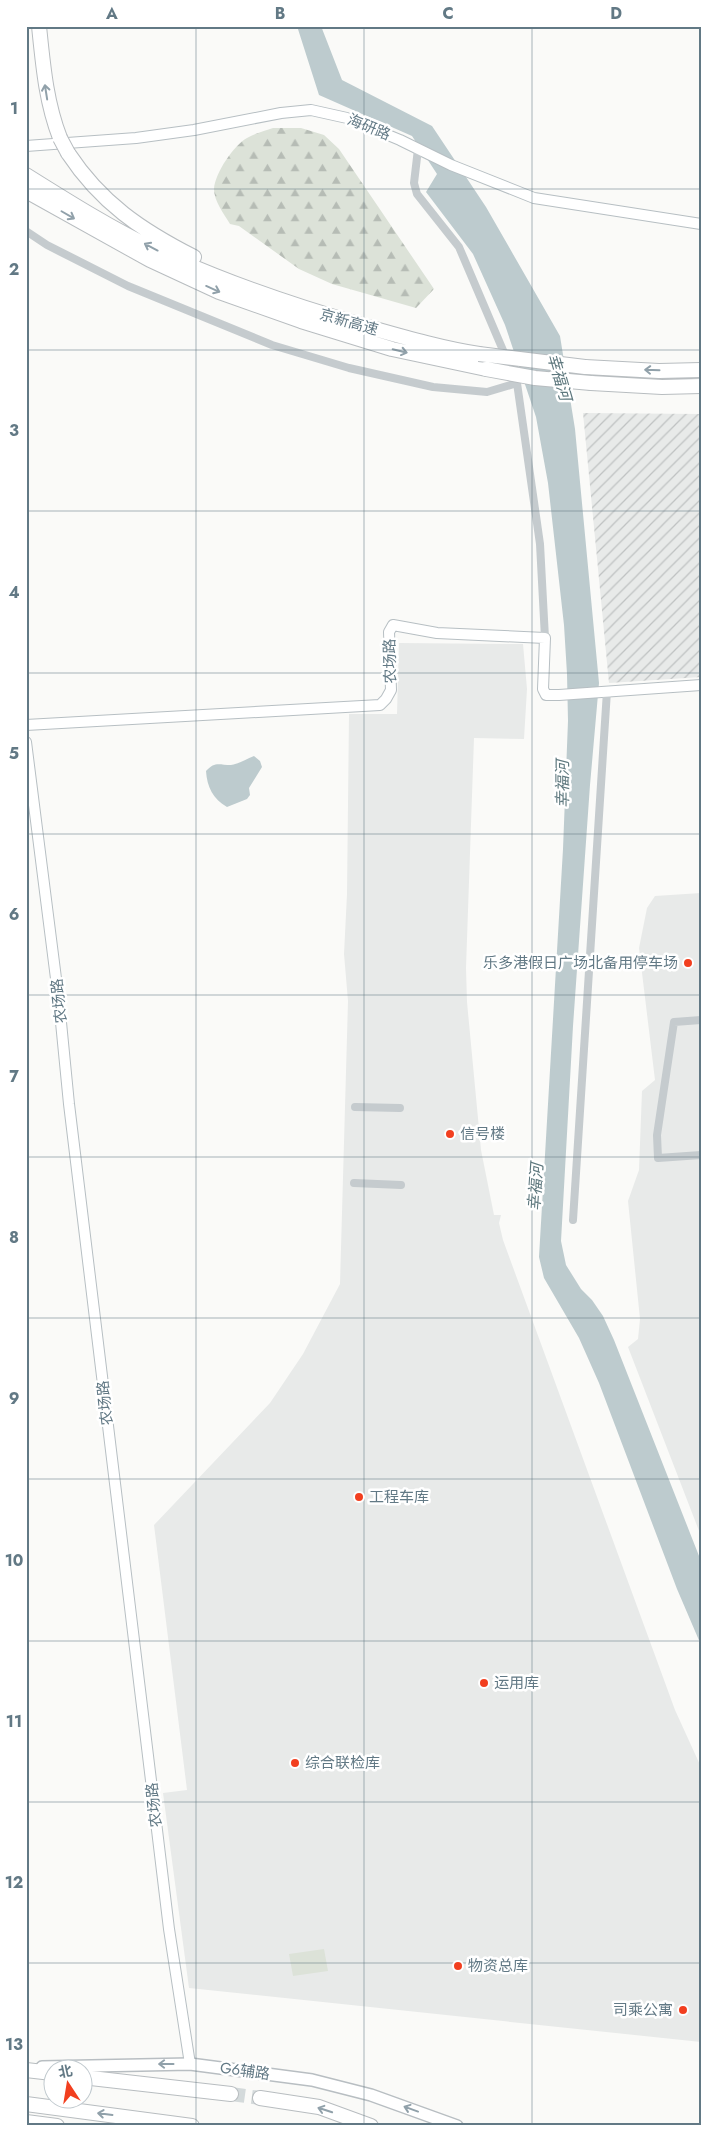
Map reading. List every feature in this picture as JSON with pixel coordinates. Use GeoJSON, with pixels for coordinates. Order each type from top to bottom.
{"type":"FeatureCollection","features":[{"type":"Feature","properties":{"kind":"highway"},"geometry":{"type":"LineString","coordinates":[[39,26],[51,117],[68,153],[96,191],[135,224],[200,260],[279,292],[308,310]]}},
{"type":"Feature","properties":{"kind":"highway","name":"京新高速"},"geometry":{"type":"LineString","coordinates":[[26,175],[80,209],[158,250],[225,280],[308,310],[400,336],[480,354],[585,367],[659,371],[701,370]]}},
{"type":"Feature","properties":{"kind":"highway","name":"京新高速"},"geometry":{"type":"LineString","coordinates":[[26,191],[150,260],[219,292],[301,321],[392,349],[535,378],[662,387],[701,386]]}},
{"type":"Feature","properties":{"kind":"highway"},"geometry":{"type":"LineString","coordinates":[[26,2068],[42,2071]]}},
{"type":"Feature","properties":{"kind":"highway"},"geometry":{"type":"LineString","coordinates":[[92,2078],[231,2094]]}},
{"type":"Feature","properties":{"kind":"highway"},"geometry":{"type":"LineString","coordinates":[[260,2098],[319,2107],[371,2126]]}},
{"type":"Feature","properties":{"kind":"highway"},"geometry":{"type":"LineString","coordinates":[[26,2104],[192,2126]]}},
{"type":"Feature","properties":{"kind":"highway"},"geometry":{"type":"LineString","coordinates":[[26,2122],[57,2126]]}},
{"type":"Feature","properties":{"kind":"main road","name":"G6辅路"},"geometry":{"type":"LineString","coordinates":[[26,2068],[190,2064],[312,2080],[371,2094],[457,2126]]}},
{"type":"Feature","properties":{"kind":"street","name":"海研路"},"geometry":{"type":"LineString","coordinates":[[26,146],[136,138],[194,130],[281,113],[311,110],[347,118],[450,165],[534,198],[701,224]]}},
{"type":"Feature","properties":{"kind":"street"},"geometry":{"type":"LineString","coordinates":[[422,152],[414,183],[417,194],[459,247],[517,383],[540,544],[545,638],[543,689],[546,695],[558,696],[701,685]]}},
{"type":"Feature","properties":{"kind":"street"},"geometry":{"type":"LineString","coordinates":[[26,230],[47,245],[128,286],[272,345],[349,368],[433,387],[487,392],[517,383]]}},
{"type":"Feature","properties":{"kind":"street","name":"农场路"},"geometry":{"type":"LineString","coordinates":[[26,725],[380,705],[391,690],[389,632],[393,626],[437,633],[545,638]]}},
{"type":"Feature","properties":{"kind":"street"},"geometry":{"type":"LineString","coordinates":[[573,1220],[605,691]]}},
{"type":"Feature","properties":{"kind":"street","name":"农场路"},"geometry":{"type":"LineString","coordinates":[[26,742],[60,1002],[69,1104],[169,1929],[190,2064]]}},
{"type":"Feature","properties":{"kind":"street"},"geometry":{"type":"LineString","coordinates":[[701,1020],[674,1022],[657,1135],[658,1158],[701,1155]]}},
{"type":"Feature","properties":{"kind":"street"},"geometry":{"type":"LineString","coordinates":[[355,1107],[400,1108]]}},
{"type":"Feature","properties":{"kind":"street"},"geometry":{"type":"LineString","coordinates":[[354,1183],[402,1185]]}},
{"type":"Feature","properties":{"kind":"shaded area"},"geometry":{"type":"Polygon","coordinates":[[[583,413],[701,414],[701,677],[609,683],[583,413]]]}},
{"type":"Feature","properties":{"kind":"shaded area"},"geometry":{"type":"Polygon","coordinates":[[[399,643],[523,644],[527,689],[524,739],[474,738],[466,968],[467,1002],[481,1150],[494,1215],[501,1215],[499,1223],[503,1240],[675,1710],[701,1767],[701,2042],[189,1988],[163,1793],[187,1790],[154,1525],[270,1403],[303,1354],[340,1284],[348,1001],[344,954],[347,894],[349,714],[397,714],[399,643]]]}},
{"type":"Feature","properties":{"kind":"shaded area"},"geometry":{"type":"Polygon","coordinates":[[[701,893],[701,1536],[628,1347],[638,1339],[640,1319],[628,1201],[639,1170],[642,1091],[655,1080],[639,948],[647,908],[655,896],[701,893]]]}},
{"type":"Feature","properties":{"kind":"green space"},"geometry":{"type":"Polygon","coordinates":[[[273,128],[301,128],[324,135],[339,149],[434,289],[416,308],[332,284],[299,269],[239,226],[230,224],[214,194],[215,183],[221,168],[236,147],[247,138],[273,128]]]}},
{"type":"Feature","properties":{"kind":"green space"},"geometry":{"type":"Polygon","coordinates":[[[324,1949],[328,1971],[293,1976],[289,1954],[324,1949]]]}},
{"type":"Feature","properties":{"kind":"water","name":"幸福河"},"geometry":{"type":"Polygon","coordinates":[[[297,26],[321,26],[342,80],[432,126],[486,207],[560,336],[575,429],[599,683],[573,1026],[561,1241],[566,1265],[581,1289],[592,1300],[603,1316],[614,1340],[701,1561],[701,1645],[677,1589],[599,1383],[579,1338],[544,1278],[539,1257],[563,849],[568,721],[564,625],[548,483],[536,417],[505,325],[473,254],[426,192],[437,174],[412,136],[319,95],[297,26]]]}},
{"type":"Feature","properties":{"kind":"water"},"geometry":{"type":"Polygon","coordinates":[[[254,756],[260,761],[262,767],[249,788],[250,795],[247,799],[227,807],[212,792],[206,771],[215,765],[240,763],[254,756]]]}},
{"type":"Feature","properties":{"kind":"tunnel"},"geometry":{"type":"LineString","coordinates":[[231,2094],[260,2098]]}},
{"type":"Feature","properties":{"kind":"place","name":"乐多港假日广场北备用停车场"},"geometry":{"type":"Point","coordinates":[688,963]}},
{"type":"Feature","properties":{"kind":"place","name":"信号楼"},"geometry":{"type":"Point","coordinates":[450,1134]}},
{"type":"Feature","properties":{"kind":"place","name":"工程车库"},"geometry":{"type":"Point","coordinates":[359,1497]}},
{"type":"Feature","properties":{"kind":"place","name":"运用库"},"geometry":{"type":"Point","coordinates":[484,1683]}},
{"type":"Feature","properties":{"kind":"place","name":"综合联检库"},"geometry":{"type":"Point","coordinates":[295,1763]}},
{"type":"Feature","properties":{"kind":"place","name":"物资总库"},"geometry":{"type":"Point","coordinates":[458,1966]}},
{"type":"Feature","properties":{"kind":"place","name":"司乘公寓"},"geometry":{"type":"Point","coordinates":[683,2010]}}]}
